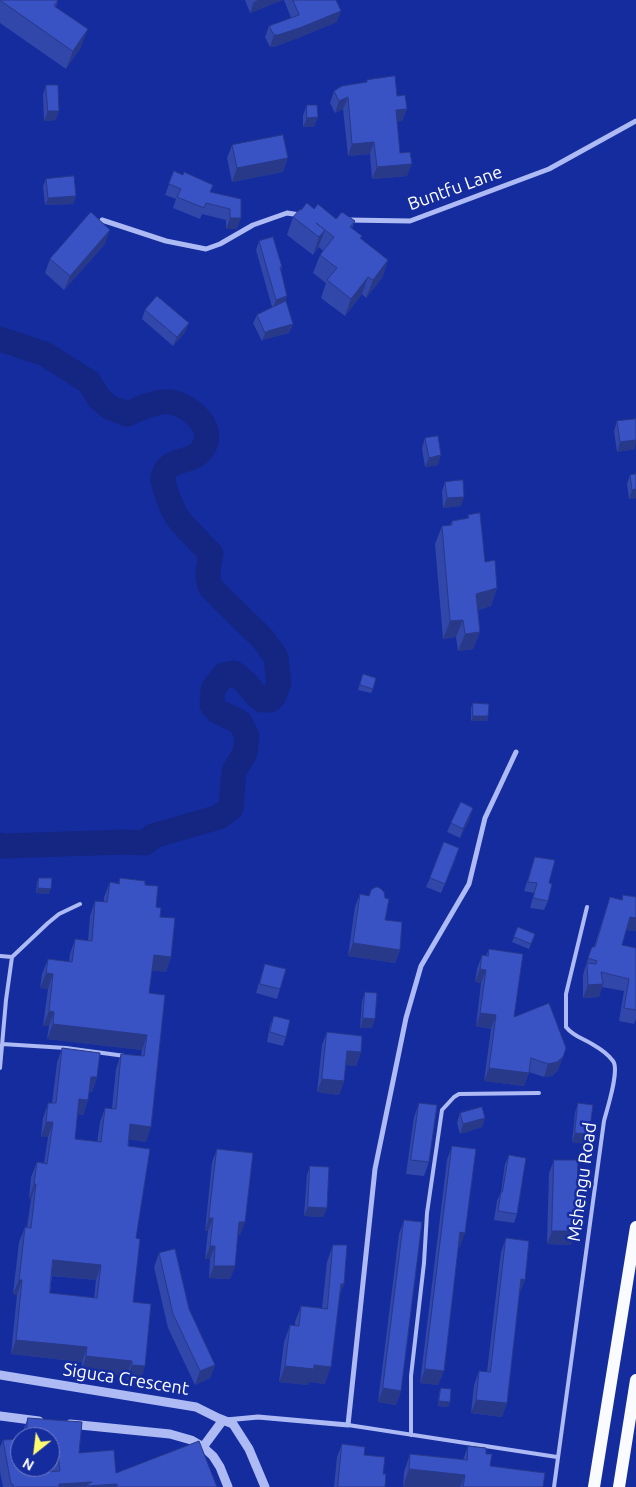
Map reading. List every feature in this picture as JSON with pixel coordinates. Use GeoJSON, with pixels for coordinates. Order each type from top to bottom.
{"type":"FeatureCollection","features":[{"type":"Feature","properties":{"kind":"main road"},"geometry":{"type":"LineString","coordinates":[[594,1487],[636,1227]]}},
{"type":"Feature","properties":{"kind":"main road"},"geometry":{"type":"LineString","coordinates":[[619,1487],[636,1380]]}},
{"type":"Feature","properties":{"kind":"street","name":"Buntfu Lane"},"geometry":{"type":"LineString","coordinates":[[340,219],[410,221],[549,169],[636,121]]}},
{"type":"Feature","properties":{"kind":"street"},"geometry":{"type":"LineString","coordinates":[[102,220],[166,241],[206,249],[220,244],[253,225],[287,213],[304,215]]}},
{"type":"Feature","properties":{"kind":"street"},"geometry":{"type":"LineString","coordinates":[[203,1447],[223,1420],[258,1417],[348,1425],[375,1169],[406,1018],[421,966],[469,884],[485,818],[516,752]]}},
{"type":"Feature","properties":{"kind":"street","name":"Siguca Crescent"},"geometry":{"type":"LineString","coordinates":[[0,1375],[196,1406],[233,1424],[249,1449],[265,1487]]}},
{"type":"Feature","properties":{"kind":"street"},"geometry":{"type":"LineString","coordinates":[[0,1416],[14,1419],[170,1434],[191,1440],[213,1456],[220,1467],[228,1487]]}},
{"type":"Feature","properties":{"kind":"street"},"geometry":{"type":"LineString","coordinates":[[0,1423],[14,1419]]}},
{"type":"Feature","properties":{"kind":"lane"},"geometry":{"type":"LineString","coordinates":[[0,1068],[12,957],[59,914],[80,904]]}},
{"type":"Feature","properties":{"kind":"lane","name":"Mshengu Road"},"geometry":{"type":"LineString","coordinates":[[554,1487],[604,1121],[616,1071],[614,1061],[590,1043],[571,1034],[566,1028],[566,994],[587,908]]}},
{"type":"Feature","properties":{"kind":"lane"},"geometry":{"type":"LineString","coordinates":[[0,956],[12,957]]}},
{"type":"Feature","properties":{"kind":"lane"},"geometry":{"type":"LineString","coordinates":[[0,999],[6,1000]]}},
{"type":"Feature","properties":{"kind":"lane"},"geometry":{"type":"LineString","coordinates":[[2,1044],[66,1048],[132,1058]]}},
{"type":"Feature","properties":{"kind":"lane"},"geometry":{"type":"LineString","coordinates":[[411,1435],[411,1376],[424,1263],[427,1213],[442,1110],[459,1094],[539,1093]]}},
{"type":"Feature","properties":{"kind":"lane"},"geometry":{"type":"LineString","coordinates":[[348,1425],[557,1457]]}},
{"type":"Feature","properties":{"kind":"building"},"geometry":{"type":"Polygon","coordinates":[[[0,0],[58,0],[54,6],[88,29],[73,51],[0,0]]]}},
{"type":"Feature","properties":{"kind":"building"},"geometry":{"type":"Polygon","coordinates":[[[293,0],[336,0],[341,11],[302,27],[274,35],[269,26],[299,15],[293,0]]]}},
{"type":"Feature","properties":{"kind":"building"},"geometry":{"type":"Polygon","coordinates":[[[395,76],[397,96],[405,95],[407,109],[396,110],[400,153],[410,152],[412,164],[377,167],[374,142],[352,144],[348,97],[339,101],[334,91],[342,86],[395,76]]]}},
{"type":"Feature","properties":{"kind":"building"},"geometry":{"type":"Polygon","coordinates":[[[46,85],[58,85],[59,111],[48,111],[46,85]]]}},
{"type":"Feature","properties":{"kind":"building"},"geometry":{"type":"Polygon","coordinates":[[[307,105],[317,105],[318,117],[307,118],[307,105]]]}},
{"type":"Feature","properties":{"kind":"building"},"geometry":{"type":"Polygon","coordinates":[[[283,135],[288,158],[237,168],[232,145],[283,135]]]}},
{"type":"Feature","properties":{"kind":"building"},"geometry":{"type":"Polygon","coordinates":[[[174,171],[183,175],[184,172],[213,185],[210,192],[241,199],[241,218],[230,218],[230,209],[206,203],[204,208],[177,197],[181,189],[169,184],[174,171]]]}},
{"type":"Feature","properties":{"kind":"building"},"geometry":{"type":"Polygon","coordinates":[[[74,176],[76,196],[48,198],[46,179],[74,176]]]}},
{"type":"Feature","properties":{"kind":"building"},"geometry":{"type":"Polygon","coordinates":[[[307,203],[314,209],[318,204],[336,219],[342,212],[355,221],[350,227],[362,236],[360,238],[388,260],[373,280],[368,277],[351,299],[327,280],[337,268],[320,255],[334,237],[325,230],[319,237],[293,217],[307,203]]]}},
{"type":"Feature","properties":{"kind":"building"},"geometry":{"type":"Polygon","coordinates":[[[91,212],[110,230],[70,276],[50,259],[91,212]]]}},
{"type":"Feature","properties":{"kind":"building"},"geometry":{"type":"Polygon","coordinates":[[[273,237],[282,267],[280,267],[287,296],[276,300],[259,241],[273,237]]]}},
{"type":"Feature","properties":{"kind":"building"},"geometry":{"type":"Polygon","coordinates":[[[157,296],[189,323],[177,337],[145,310],[157,296]]]}},
{"type":"Feature","properties":{"kind":"building"},"geometry":{"type":"Polygon","coordinates":[[[286,301],[293,324],[265,333],[257,315],[286,301]]]}},
{"type":"Feature","properties":{"kind":"building"},"geometry":{"type":"Polygon","coordinates":[[[636,419],[636,440],[620,442],[617,421],[636,419]]]}},
{"type":"Feature","properties":{"kind":"building"},"geometry":{"type":"Polygon","coordinates":[[[438,436],[441,455],[429,458],[425,438],[438,436]]]}},
{"type":"Feature","properties":{"kind":"building"},"geometry":{"type":"Polygon","coordinates":[[[636,474],[636,489],[632,490],[630,475],[636,474]]]}},
{"type":"Feature","properties":{"kind":"building"},"geometry":{"type":"Polygon","coordinates":[[[463,480],[464,497],[447,498],[445,482],[463,480]]]}},
{"type":"Feature","properties":{"kind":"building"},"geometry":{"type":"Polygon","coordinates":[[[480,513],[485,562],[495,560],[497,588],[476,594],[480,632],[465,634],[463,620],[450,621],[442,526],[452,525],[452,521],[469,518],[468,515],[480,513]]]}},
{"type":"Feature","properties":{"kind":"building"},"geometry":{"type":"Polygon","coordinates":[[[363,674],[376,678],[373,689],[360,685],[363,674]]]}},
{"type":"Feature","properties":{"kind":"building"},"geometry":{"type":"Polygon","coordinates":[[[473,703],[489,704],[488,716],[473,716],[473,703]]]}},
{"type":"Feature","properties":{"kind":"building"},"geometry":{"type":"Polygon","coordinates":[[[461,802],[473,808],[463,829],[451,823],[461,802]]]}},
{"type":"Feature","properties":{"kind":"building"},"geometry":{"type":"Polygon","coordinates":[[[444,842],[459,848],[445,884],[430,878],[444,842]]]}},
{"type":"Feature","properties":{"kind":"building"},"geometry":{"type":"Polygon","coordinates":[[[535,857],[555,860],[549,883],[552,884],[548,901],[533,898],[537,883],[528,882],[535,857]]]}},
{"type":"Feature","properties":{"kind":"building"},"geometry":{"type":"Polygon","coordinates":[[[39,878],[52,878],[51,889],[38,888],[39,878]]]}},
{"type":"Feature","properties":{"kind":"building"},"geometry":{"type":"Polygon","coordinates":[[[120,878],[145,881],[145,885],[158,886],[156,907],[161,908],[160,917],[175,918],[171,957],[154,955],[149,993],[165,995],[151,1127],[130,1124],[128,1146],[150,1149],[136,1238],[140,1239],[133,1302],[151,1304],[145,1366],[132,1365],[132,1361],[86,1356],[87,1347],[16,1340],[22,1280],[19,1280],[25,1227],[31,1228],[37,1162],[47,1164],[53,1122],[46,1122],[48,1103],[56,1103],[62,1048],[100,1053],[97,1077],[91,1077],[88,1100],[79,1099],[75,1139],[101,1142],[105,1108],[116,1109],[121,1054],[144,1056],[147,1035],[53,1024],[54,1012],[49,1011],[53,974],[46,973],[48,959],[72,962],[75,939],[92,941],[95,901],[107,902],[110,882],[119,884],[120,878]],[[53,1260],[50,1293],[97,1298],[101,1265],[53,1260]]]}},
{"type":"Feature","properties":{"kind":"building"},"geometry":{"type":"Polygon","coordinates":[[[378,887],[384,892],[385,898],[389,899],[385,920],[402,922],[400,950],[353,943],[360,894],[369,896],[371,890],[378,887]]]}},
{"type":"Feature","properties":{"kind":"building"},"geometry":{"type":"Polygon","coordinates":[[[623,895],[636,897],[636,918],[630,917],[622,945],[636,948],[636,1010],[624,1008],[629,979],[601,972],[603,984],[588,985],[587,963],[596,964],[597,961],[588,958],[592,947],[595,947],[610,897],[622,900],[623,895]]]}},
{"type":"Feature","properties":{"kind":"building"},"geometry":{"type":"Polygon","coordinates":[[[518,927],[535,934],[531,944],[514,937],[518,927]]]}},
{"type":"Feature","properties":{"kind":"building"},"geometry":{"type":"Polygon","coordinates":[[[489,949],[523,954],[514,1017],[549,1003],[566,1048],[563,1057],[557,1062],[548,1064],[531,1058],[529,1073],[489,1068],[496,1015],[480,1013],[486,970],[480,969],[482,955],[488,956],[489,949]]]}},
{"type":"Feature","properties":{"kind":"building"},"geometry":{"type":"Polygon","coordinates":[[[265,964],[286,969],[280,989],[260,984],[265,964]]]}},
{"type":"Feature","properties":{"kind":"building"},"geometry":{"type":"Polygon","coordinates":[[[365,992],[377,993],[375,1019],[363,1018],[365,992]]]}},
{"type":"Feature","properties":{"kind":"building"},"geometry":{"type":"Polygon","coordinates":[[[274,1016],[290,1020],[286,1037],[270,1032],[274,1016]]]}},
{"type":"Feature","properties":{"kind":"building"},"geometry":{"type":"Polygon","coordinates":[[[327,1032],[362,1036],[361,1052],[347,1051],[344,1081],[322,1079],[327,1032]]]}},
{"type":"Feature","properties":{"kind":"building"},"geometry":{"type":"Polygon","coordinates":[[[419,1103],[437,1105],[429,1162],[411,1160],[419,1103]]]}},
{"type":"Feature","properties":{"kind":"building"},"geometry":{"type":"Polygon","coordinates":[[[578,1103],[593,1105],[589,1134],[575,1133],[578,1103]]]}},
{"type":"Feature","properties":{"kind":"building"},"geometry":{"type":"Polygon","coordinates":[[[482,1107],[485,1118],[463,1124],[460,1113],[482,1107]]]}},
{"type":"Feature","properties":{"kind":"building"},"geometry":{"type":"Polygon","coordinates":[[[452,1146],[476,1149],[465,1233],[460,1232],[444,1371],[425,1369],[452,1146]]]}},
{"type":"Feature","properties":{"kind":"building"},"geometry":{"type":"Polygon","coordinates":[[[217,1149],[253,1153],[245,1222],[239,1222],[235,1266],[214,1266],[215,1246],[210,1246],[213,1218],[209,1218],[217,1149]]]}},
{"type":"Feature","properties":{"kind":"building"},"geometry":{"type":"Polygon","coordinates":[[[509,1155],[526,1158],[517,1214],[498,1211],[509,1155]]]}},
{"type":"Feature","properties":{"kind":"building"},"geometry":{"type":"Polygon","coordinates":[[[554,1160],[578,1160],[576,1231],[552,1231],[554,1160]]]}},
{"type":"Feature","properties":{"kind":"building"},"geometry":{"type":"Polygon","coordinates":[[[310,1166],[329,1167],[327,1208],[308,1207],[310,1166]]]}},
{"type":"Feature","properties":{"kind":"building"},"geometry":{"type":"Polygon","coordinates":[[[404,1220],[422,1222],[401,1391],[383,1388],[404,1220]]]}},
{"type":"Feature","properties":{"kind":"building"},"geometry":{"type":"Polygon","coordinates":[[[506,1238],[529,1241],[525,1280],[521,1279],[507,1403],[476,1400],[479,1371],[490,1372],[506,1238]]]}},
{"type":"Feature","properties":{"kind":"building"},"geometry":{"type":"Polygon","coordinates":[[[333,1245],[347,1245],[344,1284],[341,1284],[331,1367],[314,1365],[314,1369],[285,1366],[290,1325],[299,1326],[301,1306],[327,1309],[333,1245]]]}},
{"type":"Feature","properties":{"kind":"building"},"geometry":{"type":"Polygon","coordinates":[[[175,1249],[189,1309],[215,1365],[200,1371],[173,1314],[159,1253],[175,1249]]]}},
{"type":"Feature","properties":{"kind":"building"},"geometry":{"type":"Polygon","coordinates":[[[441,1388],[451,1389],[450,1402],[439,1401],[441,1388]]]}},
{"type":"Feature","properties":{"kind":"building"},"geometry":{"type":"Polygon","coordinates":[[[28,1418],[82,1422],[79,1453],[114,1450],[116,1473],[199,1441],[217,1487],[117,1487],[117,1484],[88,1486],[92,1482],[59,1484],[59,1487],[13,1487],[13,1484],[11,1484],[3,1440],[10,1440],[10,1477],[60,1477],[60,1427],[27,1427],[28,1418]]]}},
{"type":"Feature","properties":{"kind":"building"},"geometry":{"type":"Polygon","coordinates":[[[342,1444],[365,1447],[364,1455],[385,1457],[383,1474],[386,1474],[385,1487],[338,1487],[342,1444]]]}},
{"type":"Feature","properties":{"kind":"building"},"geometry":{"type":"Polygon","coordinates":[[[468,1446],[486,1448],[486,1454],[492,1454],[490,1466],[545,1473],[543,1487],[463,1487],[465,1475],[409,1469],[410,1454],[467,1460],[468,1446]]]}},
{"type":"Feature","properties":{"kind":"waterway"},"geometry":{"type":"LineString","coordinates":[[0,339],[45,354],[89,382],[99,398],[109,407],[127,414],[143,407],[171,402],[187,408],[200,420],[205,427],[206,443],[197,455],[174,464],[165,471],[163,478],[165,489],[177,517],[211,554],[208,571],[211,588],[263,639],[276,657],[279,683],[274,696],[270,700],[262,700],[234,673],[224,675],[213,689],[212,705],[217,711],[240,722],[247,736],[245,753],[234,771],[231,808],[219,817],[153,836],[145,843],[0,845]]}}]}
